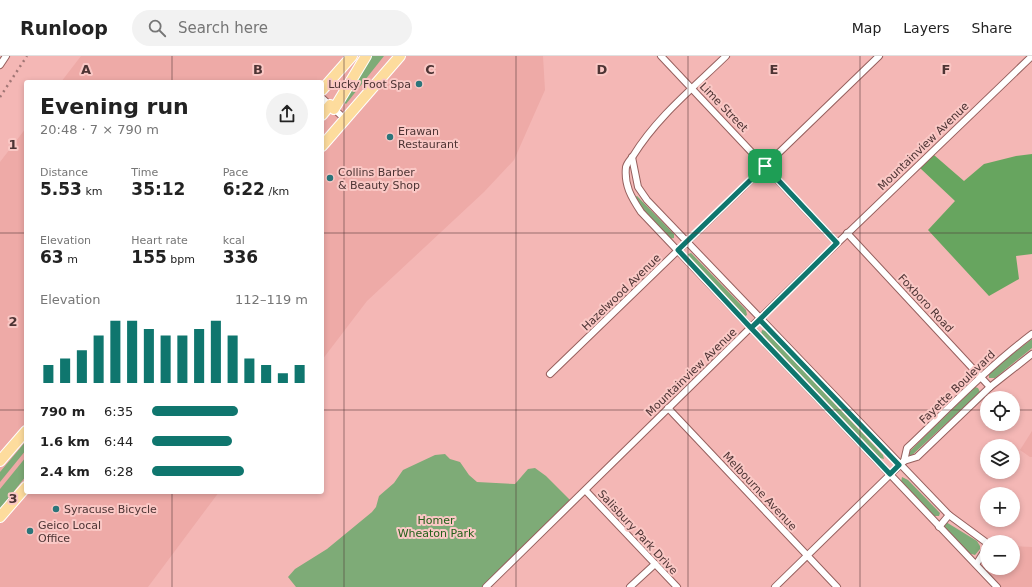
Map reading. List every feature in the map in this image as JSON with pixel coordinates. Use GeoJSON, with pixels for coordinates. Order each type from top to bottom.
{"type":"FeatureCollection","features":[{"type":"Feature","properties":{"kind":"main road"},"geometry":{"type":"LineString","coordinates":[[324,88],[352,56]]}},
{"type":"Feature","properties":{"kind":"main road"},"geometry":{"type":"LineString","coordinates":[[324,113],[332,107],[366,56]]}},
{"type":"Feature","properties":{"kind":"main road"},"geometry":{"type":"LineString","coordinates":[[324,144],[400,56]]}},
{"type":"Feature","properties":{"kind":"main road"},"geometry":{"type":"LineString","coordinates":[[0,461],[24,433]]}},
{"type":"Feature","properties":{"kind":"main road"},"geometry":{"type":"LineString","coordinates":[[0,464],[8,452]]}},
{"type":"Feature","properties":{"kind":"main road"},"geometry":{"type":"LineString","coordinates":[[0,517],[24,489]]}},
{"type":"Feature","properties":{"kind":"street"},"geometry":{"type":"LineString","coordinates":[[0,65],[6,56]]}},
{"type":"Feature","properties":{"kind":"street","name":"Lime Street"},"geometry":{"type":"LineString","coordinates":[[660,56],[837,243]]}},
{"type":"Feature","properties":{"kind":"street"},"geometry":{"type":"LineString","coordinates":[[726,56],[653,126],[640,143],[626,165],[627,188],[629,195],[641,212],[939,526],[977,564],[997,587]]}},
{"type":"Feature","properties":{"kind":"street","name":"Hazelwood Avenue"},"geometry":{"type":"LineString","coordinates":[[550,374],[879,56]]}},
{"type":"Feature","properties":{"kind":"street","name":"Mountainview Avenue"},"geometry":{"type":"LineString","coordinates":[[486,587],[586,491],[668,408],[760,320],[847,233],[1032,56]]}},
{"type":"Feature","properties":{"kind":"street"},"geometry":{"type":"LineString","coordinates":[[324,100],[345,119]]}},
{"type":"Feature","properties":{"kind":"street"},"geometry":{"type":"LineString","coordinates":[[632,157],[638,187],[647,200],[760,320],[902,463],[948,515],[980,538]]}},
{"type":"Feature","properties":{"kind":"street"},"geometry":{"type":"LineString","coordinates":[[627,188],[638,187]]}},
{"type":"Feature","properties":{"kind":"street","name":"Foxboro Road"},"geometry":{"type":"LineString","coordinates":[[847,233],[990,387]]}},
{"type":"Feature","properties":{"kind":"street","name":"Fayette Boulevard"},"geometry":{"type":"LineString","coordinates":[[902,463],[908,448],[980,377],[1008,352],[1032,334]]}},
{"type":"Feature","properties":{"kind":"street","name":"Fayette Boulevard"},"geometry":{"type":"LineString","coordinates":[[775,587],[902,463],[916,457],[990,387],[1032,354]]}},
{"type":"Feature","properties":{"kind":"street","name":"Melbourne Avenue"},"geometry":{"type":"LineString","coordinates":[[668,408],[837,587]]}},
{"type":"Feature","properties":{"kind":"street","name":"Salisbury Park Drive"},"geometry":{"type":"LineString","coordinates":[[586,491],[677,587]]}},
{"type":"Feature","properties":{"kind":"street"},"geometry":{"type":"LineString","coordinates":[[939,526],[948,515]]}},
{"type":"Feature","properties":{"kind":"street"},"geometry":{"type":"LineString","coordinates":[[977,564],[980,559]]}},
{"type":"Feature","properties":{"kind":"street"},"geometry":{"type":"LineString","coordinates":[[630,587],[655,564]]}},
{"type":"Feature","properties":{"kind":"shaded area"},"geometry":{"type":"Polygon","coordinates":[[[81,56],[543,56],[545,90],[514,160],[484,192],[367,301],[324,357],[324,80],[63,80],[81,56]]]}},
{"type":"Feature","properties":{"kind":"shaded area"},"geometry":{"type":"Polygon","coordinates":[[[24,131],[24,494],[218,494],[148,587],[0,587],[0,162],[24,131]]]}},
{"type":"Feature","properties":{"kind":"shaded area"},"geometry":{"type":"Polygon","coordinates":[[[1032,431],[1032,457],[1020,450],[1032,431]]]}},
{"type":"Feature","properties":{"kind":"shaded area"},"geometry":{"type":"Polygon","coordinates":[[[1020,546],[1032,547],[1032,587],[1001,587],[990,575],[1020,575],[1020,546]]]}},
{"type":"Feature","properties":{"kind":"green space"},"geometry":{"type":"Polygon","coordinates":[[[370,56],[384,56],[346,104],[342,101],[370,56]]]}},
{"type":"Feature","properties":{"kind":"green space"},"geometry":{"type":"Polygon","coordinates":[[[1032,154],[1032,254],[1016,256],[1019,279],[989,296],[928,230],[955,201],[920,168],[934,155],[964,181],[984,164],[1016,156],[1032,154]]]}},
{"type":"Feature","properties":{"kind":"green space"},"geometry":{"type":"Polygon","coordinates":[[[637,196],[674,234],[674,238],[669,239],[641,209],[635,197],[637,196]]]}},
{"type":"Feature","properties":{"kind":"green space"},"geometry":{"type":"Polygon","coordinates":[[[691,253],[746,310],[747,315],[744,317],[687,256],[691,253]]]}},
{"type":"Feature","properties":{"kind":"green space"},"geometry":{"type":"Polygon","coordinates":[[[762,330],[766,331],[883,455],[884,459],[880,458],[761,334],[762,330]]]}},
{"type":"Feature","properties":{"kind":"green space"},"geometry":{"type":"Polygon","coordinates":[[[1032,339],[1032,348],[995,378],[989,378],[989,372],[1032,339]]]}},
{"type":"Feature","properties":{"kind":"green space"},"geometry":{"type":"Polygon","coordinates":[[[975,387],[978,388],[980,392],[909,458],[906,455],[975,387]]]}},
{"type":"Feature","properties":{"kind":"green space"},"geometry":{"type":"Polygon","coordinates":[[[24,443],[24,452],[0,482],[0,472],[24,443]]]}},
{"type":"Feature","properties":{"kind":"green space","name":"Homer Wheaton Park"},"geometry":{"type":"Polygon","coordinates":[[[445,454],[450,459],[460,462],[469,475],[477,482],[515,484],[528,469],[535,468],[546,476],[573,503],[486,587],[296,587],[288,577],[295,569],[327,549],[372,512],[376,507],[379,496],[394,483],[403,470],[435,455],[445,454]]]}},
{"type":"Feature","properties":{"kind":"green space"},"geometry":{"type":"Polygon","coordinates":[[[24,459],[24,479],[0,509],[0,489],[24,459]]]}},
{"type":"Feature","properties":{"kind":"green space"},"geometry":{"type":"Polygon","coordinates":[[[902,477],[908,480],[940,513],[939,516],[934,516],[901,482],[902,477]]]}},
{"type":"Feature","properties":{"kind":"green space"},"geometry":{"type":"Polygon","coordinates":[[[946,522],[977,541],[980,549],[975,555],[968,553],[944,527],[946,522]]]}},
{"type":"Feature","properties":{"kind":"railway"},"geometry":{"type":"LineString","coordinates":[[0,97],[27,56]]}},
{"type":"Feature","properties":{"kind":"place","name":"Lucky Foot Spa"},"geometry":{"type":"Point","coordinates":[419,84]}},
{"type":"Feature","properties":{"kind":"place","name":"Erawan Restaurant"},"geometry":{"type":"Point","coordinates":[390,137]}},
{"type":"Feature","properties":{"kind":"place","name":"Collins Barber & Beauty Shop"},"geometry":{"type":"Point","coordinates":[330,178]}},
{"type":"Feature","properties":{"kind":"place","name":"Syracuse Bicycle"},"geometry":{"type":"Point","coordinates":[56,509]}},
{"type":"Feature","properties":{"kind":"place","name":"Geico Local Office"},"geometry":{"type":"Point","coordinates":[30,531]}},
{"type":"Feature","properties":{"kind":"route"},"geometry":{"type":"LineString","coordinates":[[765,166],[678,250],[751,328],[760,320],[899,465],[890,474],[751,328],[837,243],[765,166]]}}]}
